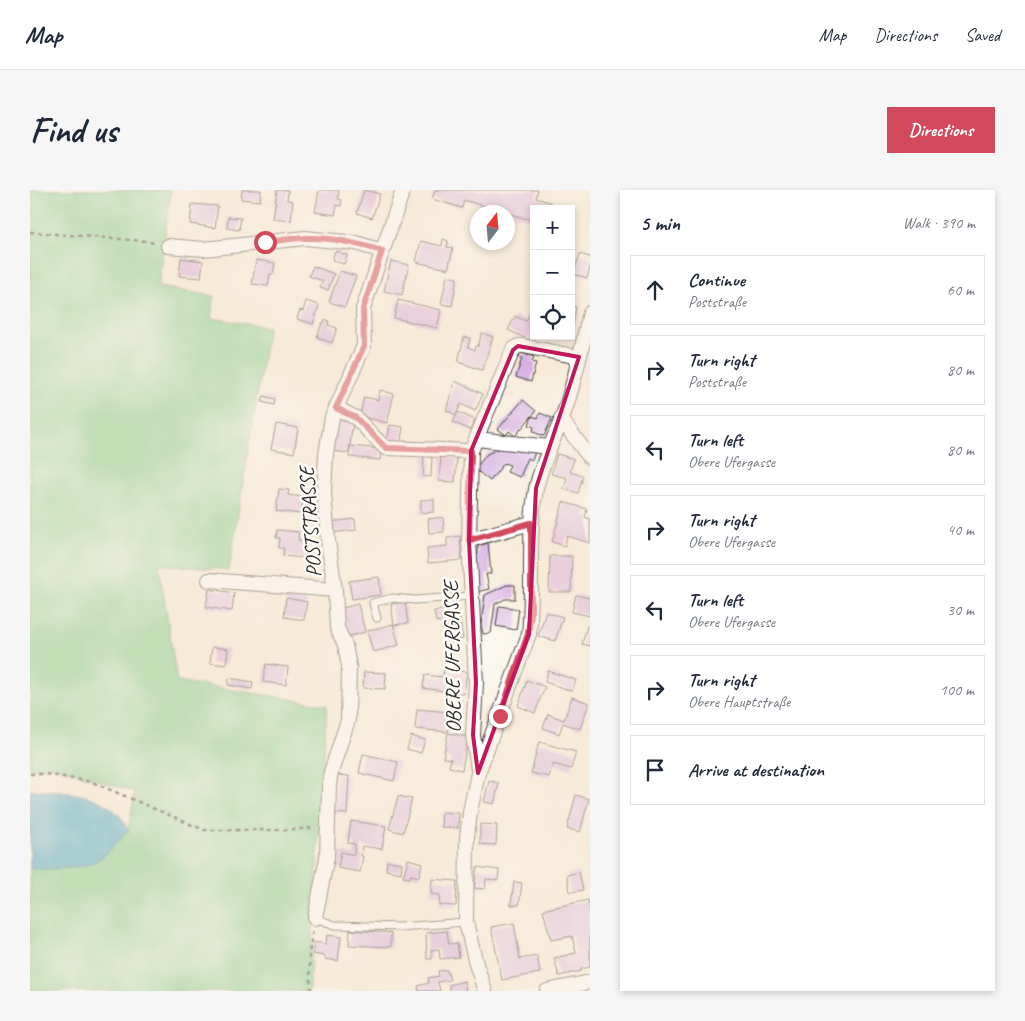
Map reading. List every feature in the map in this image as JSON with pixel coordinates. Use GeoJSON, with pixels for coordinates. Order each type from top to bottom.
{"type":"FeatureCollection","features":[{"type":"Feature","properties":{"kind":"street","name":"POSTSTRASSE"},"geometry":{"type":"LineString","coordinates":[[315,918],[327,857],[331,772],[348,720],[349,666],[345,645],[337,628],[335,590],[324,492],[326,454],[332,417],[364,346],[363,309],[403,190]]}},
{"type":"Feature","properties":{"kind":"street"},"geometry":{"type":"LineString","coordinates":[[168,246],[204,249],[305,238],[356,243],[382,251]]}},
{"type":"Feature","properties":{"kind":"street"},"geometry":{"type":"LineString","coordinates":[[486,991],[476,964],[466,922],[467,837],[470,812],[478,773],[528,634],[531,614],[531,523],[536,488],[549,447],[561,419],[590,314]]}},
{"type":"Feature","properties":{"kind":"street","name":"OBERE UFERGASSE"},"geometry":{"type":"LineString","coordinates":[[478,773],[473,735],[476,683],[469,540],[474,445],[513,350],[518,346],[523,346],[579,357]]}},
{"type":"Feature","properties":{"kind":"street"},"geometry":{"type":"LineString","coordinates":[[336,408],[356,418],[386,448],[474,445],[549,447]]}},
{"type":"Feature","properties":{"kind":"street"},"geometry":{"type":"LineString","coordinates":[[561,419],[590,458]]}},
{"type":"Feature","properties":{"kind":"street"},"geometry":{"type":"LineString","coordinates":[[469,540],[531,523]]}},
{"type":"Feature","properties":{"kind":"street","name":"POSTSTRASSE"},"geometry":{"type":"LineString","coordinates":[[208,580],[335,590]]}},
{"type":"Feature","properties":{"kind":"street"},"geometry":{"type":"LineString","coordinates":[[547,991],[590,982]]}},
{"type":"Feature","properties":{"kind":"lane"},"geometry":{"type":"LineString","coordinates":[[377,618],[373,603],[392,598],[415,600],[471,596]]}},
{"type":"Feature","properties":{"kind":"lane"},"geometry":{"type":"LineString","coordinates":[[315,918],[335,925],[399,927],[466,922]]}},
{"type":"Feature","properties":{"kind":"path"},"geometry":{"type":"LineString","coordinates":[[30,232],[145,241],[168,246]]}},
{"type":"Feature","properties":{"kind":"path"},"geometry":{"type":"LineString","coordinates":[[30,774],[46,774],[92,782],[204,830],[282,830],[313,828],[328,824]]}},
{"type":"Feature","properties":{"kind":"path"},"geometry":{"type":"LineString","coordinates":[[311,991],[309,955],[315,918]]}},
{"type":"Feature","properties":{"kind":"highlighted area"},"geometry":{"type":"Polygon","coordinates":[[[518,346],[579,357],[536,488],[529,634],[478,773],[473,735],[476,683],[469,540],[471,451],[513,350],[518,346]]]}},
{"type":"Feature","properties":{"kind":"green space"},"geometry":{"type":"Polygon","coordinates":[[[30,190],[171,190],[158,287],[214,296],[211,318],[268,327],[229,570],[159,564],[177,681],[327,705],[309,991],[30,991],[30,868],[44,869],[128,831],[135,792],[54,766],[30,769],[30,190]]]}},
{"type":"Feature","properties":{"kind":"water"},"geometry":{"type":"Polygon","coordinates":[[[30,790],[77,794],[99,801],[109,806],[120,816],[128,831],[96,861],[68,868],[30,868],[30,790]]]}},
{"type":"Feature","properties":{"kind":"building"},"geometry":{"type":"Polygon","coordinates":[[[242,190],[261,190],[260,201],[241,199],[242,190]]]}},
{"type":"Feature","properties":{"kind":"building"},"geometry":{"type":"Polygon","coordinates":[[[277,190],[288,190],[287,200],[293,201],[291,221],[273,219],[277,190]]]}},
{"type":"Feature","properties":{"kind":"building"},"geometry":{"type":"Polygon","coordinates":[[[319,190],[339,190],[338,199],[342,200],[341,206],[337,205],[335,215],[315,212],[319,190]]]}},
{"type":"Feature","properties":{"kind":"building"},"geometry":{"type":"Polygon","coordinates":[[[364,190],[380,194],[372,218],[357,213],[364,190]]]}},
{"type":"Feature","properties":{"kind":"building"},"geometry":{"type":"Polygon","coordinates":[[[435,190],[538,190],[536,198],[552,203],[551,205],[530,205],[530,220],[515,215],[515,205],[481,205],[464,200],[462,208],[432,199],[435,190]]]}},
{"type":"Feature","properties":{"kind":"building"},"geometry":{"type":"Polygon","coordinates":[[[192,204],[218,206],[215,228],[190,224],[192,204]]]}},
{"type":"Feature","properties":{"kind":"building"},"geometry":{"type":"Polygon","coordinates":[[[228,217],[241,218],[239,230],[227,228],[228,217]]]}},
{"type":"Feature","properties":{"kind":"building"},"geometry":{"type":"Polygon","coordinates":[[[443,239],[448,241],[447,247],[453,248],[448,269],[416,262],[421,241],[442,246],[443,239]]]}},
{"type":"Feature","properties":{"kind":"building"},"geometry":{"type":"Polygon","coordinates":[[[335,251],[347,255],[344,264],[332,260],[335,251]]]}},
{"type":"Feature","properties":{"kind":"building"},"geometry":{"type":"Polygon","coordinates":[[[580,254],[590,257],[590,268],[587,278],[575,275],[580,254]]]}},
{"type":"Feature","properties":{"kind":"building"},"geometry":{"type":"Polygon","coordinates":[[[181,258],[203,261],[201,278],[179,276],[181,258]]]}},
{"type":"Feature","properties":{"kind":"building"},"geometry":{"type":"Polygon","coordinates":[[[256,260],[275,263],[273,274],[270,274],[268,286],[252,284],[256,260]]]}},
{"type":"Feature","properties":{"kind":"building"},"geometry":{"type":"Polygon","coordinates":[[[391,261],[409,265],[402,295],[384,291],[391,261]]]}},
{"type":"Feature","properties":{"kind":"building"},"geometry":{"type":"Polygon","coordinates":[[[313,266],[334,274],[328,290],[320,288],[323,281],[309,276],[313,266]]]}},
{"type":"Feature","properties":{"kind":"building"},"geometry":{"type":"Polygon","coordinates":[[[340,271],[356,276],[345,307],[329,302],[340,271]]]}},
{"type":"Feature","properties":{"kind":"building"},"geometry":{"type":"Polygon","coordinates":[[[447,276],[457,278],[452,306],[441,304],[447,276]]]}},
{"type":"Feature","properties":{"kind":"building"},"geometry":{"type":"Polygon","coordinates":[[[398,300],[441,310],[437,328],[394,318],[398,300]]]}},
{"type":"Feature","properties":{"kind":"building"},"geometry":{"type":"Polygon","coordinates":[[[306,301],[319,305],[313,324],[297,319],[300,310],[303,311],[306,301]]]}},
{"type":"Feature","properties":{"kind":"building"},"geometry":{"type":"Polygon","coordinates":[[[530,312],[529,340],[508,330],[515,316],[526,321],[530,312]]]}},
{"type":"Feature","properties":{"kind":"building"},"geometry":{"type":"Polygon","coordinates":[[[325,319],[329,321],[328,325],[337,328],[332,343],[317,337],[325,319]]]}},
{"type":"Feature","properties":{"kind":"building"},"geometry":{"type":"Polygon","coordinates":[[[482,333],[493,337],[482,370],[458,362],[464,337],[470,338],[468,347],[475,350],[482,333]]]}},
{"type":"Feature","properties":{"kind":"building"},"geometry":{"type":"Polygon","coordinates":[[[520,353],[534,357],[532,362],[536,363],[531,382],[516,377],[522,358],[519,357],[520,353]]]}},
{"type":"Feature","properties":{"kind":"building"},"geometry":{"type":"Polygon","coordinates":[[[455,381],[483,394],[475,411],[461,404],[456,415],[446,410],[455,381]]]}},
{"type":"Feature","properties":{"kind":"building"},"geometry":{"type":"Polygon","coordinates":[[[380,390],[394,394],[387,423],[360,416],[364,397],[378,400],[380,390]]]}},
{"type":"Feature","properties":{"kind":"building"},"geometry":{"type":"Polygon","coordinates":[[[264,396],[275,399],[274,405],[262,402],[264,396]]]}},
{"type":"Feature","properties":{"kind":"building"},"geometry":{"type":"Polygon","coordinates":[[[523,400],[536,411],[515,436],[509,431],[506,435],[498,429],[523,400]]]}},
{"type":"Feature","properties":{"kind":"building"},"geometry":{"type":"Polygon","coordinates":[[[458,412],[475,420],[470,430],[453,422],[458,412]]]}},
{"type":"Feature","properties":{"kind":"building"},"geometry":{"type":"Polygon","coordinates":[[[540,413],[552,418],[544,436],[533,432],[534,427],[529,425],[532,416],[538,418],[540,413]]]}},
{"type":"Feature","properties":{"kind":"building"},"geometry":{"type":"Polygon","coordinates":[[[335,418],[353,420],[349,453],[331,451],[335,418]]]}},
{"type":"Feature","properties":{"kind":"building"},"geometry":{"type":"Polygon","coordinates":[[[276,424],[298,428],[294,453],[271,449],[276,424]]]}},
{"type":"Feature","properties":{"kind":"building"},"geometry":{"type":"Polygon","coordinates":[[[390,425],[403,427],[400,445],[387,442],[390,425]]]}},
{"type":"Feature","properties":{"kind":"building"},"geometry":{"type":"Polygon","coordinates":[[[518,445],[535,452],[532,460],[528,458],[520,477],[507,472],[510,465],[504,463],[490,481],[475,469],[487,454],[504,446],[516,451],[518,445]]]}},
{"type":"Feature","properties":{"kind":"building"},"geometry":{"type":"Polygon","coordinates":[[[350,446],[381,449],[380,460],[349,457],[350,446]]]}},
{"type":"Feature","properties":{"kind":"building"},"geometry":{"type":"Polygon","coordinates":[[[557,454],[574,459],[570,472],[583,476],[578,493],[564,489],[567,478],[551,474],[557,454]]]}},
{"type":"Feature","properties":{"kind":"building"},"geometry":{"type":"Polygon","coordinates":[[[424,456],[432,457],[431,477],[423,476],[424,456]]]}},
{"type":"Feature","properties":{"kind":"building"},"geometry":{"type":"Polygon","coordinates":[[[441,456],[457,458],[455,482],[439,481],[441,456]]]}},
{"type":"Feature","properties":{"kind":"building"},"geometry":{"type":"Polygon","coordinates":[[[279,489],[289,490],[288,495],[304,497],[300,514],[276,511],[279,489]]]}},
{"type":"Feature","properties":{"kind":"building"},"geometry":{"type":"Polygon","coordinates":[[[434,499],[434,512],[421,513],[421,500],[434,499]]]}},
{"type":"Feature","properties":{"kind":"building"},"geometry":{"type":"Polygon","coordinates":[[[563,502],[587,509],[585,517],[590,519],[590,543],[567,536],[565,546],[552,542],[563,502]]]}},
{"type":"Feature","properties":{"kind":"building"},"geometry":{"type":"Polygon","coordinates":[[[443,517],[444,532],[429,533],[428,519],[443,517]]]}},
{"type":"Feature","properties":{"kind":"building"},"geometry":{"type":"Polygon","coordinates":[[[355,519],[356,530],[331,533],[330,522],[355,519]]]}},
{"type":"Feature","properties":{"kind":"building"},"geometry":{"type":"Polygon","coordinates":[[[277,530],[299,532],[298,540],[307,541],[305,558],[283,556],[284,548],[279,548],[280,538],[276,538],[277,530]]]}},
{"type":"Feature","properties":{"kind":"building"},"geometry":{"type":"Polygon","coordinates":[[[460,536],[462,560],[428,563],[427,548],[447,546],[447,538],[460,536]]]}},
{"type":"Feature","properties":{"kind":"building"},"geometry":{"type":"Polygon","coordinates":[[[488,543],[491,574],[486,574],[489,589],[476,592],[474,555],[478,554],[478,546],[488,543]]]}},
{"type":"Feature","properties":{"kind":"building"},"geometry":{"type":"Polygon","coordinates":[[[550,556],[572,556],[571,592],[549,592],[550,556]]]}},
{"type":"Feature","properties":{"kind":"building"},"geometry":{"type":"Polygon","coordinates":[[[379,577],[381,595],[352,599],[349,581],[379,577]]]}},
{"type":"Feature","properties":{"kind":"building"},"geometry":{"type":"Polygon","coordinates":[[[507,585],[515,585],[515,599],[505,599],[495,604],[491,633],[483,634],[481,625],[485,595],[507,585]]]}},
{"type":"Feature","properties":{"kind":"building"},"geometry":{"type":"Polygon","coordinates":[[[209,589],[234,593],[232,611],[206,607],[209,589]]]}},
{"type":"Feature","properties":{"kind":"building"},"geometry":{"type":"Polygon","coordinates":[[[576,595],[590,598],[590,616],[572,612],[576,595]]]}},
{"type":"Feature","properties":{"kind":"building"},"geometry":{"type":"Polygon","coordinates":[[[286,598],[307,602],[304,620],[284,617],[286,598]]]}},
{"type":"Feature","properties":{"kind":"building"},"geometry":{"type":"Polygon","coordinates":[[[405,602],[408,623],[394,625],[391,604],[405,602]]]}},
{"type":"Feature","properties":{"kind":"building"},"geometry":{"type":"Polygon","coordinates":[[[358,604],[365,632],[347,637],[339,609],[358,604]]]}},
{"type":"Feature","properties":{"kind":"building"},"geometry":{"type":"Polygon","coordinates":[[[499,606],[519,609],[516,630],[496,626],[499,606]]]}},
{"type":"Feature","properties":{"kind":"building"},"geometry":{"type":"Polygon","coordinates":[[[458,607],[463,639],[449,642],[446,620],[436,622],[434,611],[458,607]]]}},
{"type":"Feature","properties":{"kind":"building"},"geometry":{"type":"Polygon","coordinates":[[[546,612],[563,617],[555,641],[538,636],[546,612]]]}},
{"type":"Feature","properties":{"kind":"building"},"geometry":{"type":"Polygon","coordinates":[[[393,624],[399,645],[373,652],[367,631],[393,624]]]}},
{"type":"Feature","properties":{"kind":"building"},"geometry":{"type":"Polygon","coordinates":[[[587,626],[590,627],[590,646],[582,644],[587,626]]]}},
{"type":"Feature","properties":{"kind":"building"},"geometry":{"type":"Polygon","coordinates":[[[212,647],[228,649],[226,665],[210,663],[212,647]]]}},
{"type":"Feature","properties":{"kind":"building"},"geometry":{"type":"Polygon","coordinates":[[[266,664],[288,667],[286,685],[263,682],[266,664]]]}},
{"type":"Feature","properties":{"kind":"building"},"geometry":{"type":"Polygon","coordinates":[[[444,669],[467,672],[464,694],[423,688],[425,675],[443,677],[444,669]]]}},
{"type":"Feature","properties":{"kind":"building"},"geometry":{"type":"Polygon","coordinates":[[[548,671],[576,680],[572,691],[545,682],[548,671]]]}},
{"type":"Feature","properties":{"kind":"building"},"geometry":{"type":"Polygon","coordinates":[[[364,672],[386,673],[385,689],[363,688],[364,672]]]}},
{"type":"Feature","properties":{"kind":"building"},"geometry":{"type":"Polygon","coordinates":[[[229,678],[253,682],[252,689],[228,685],[229,678]]]}},
{"type":"Feature","properties":{"kind":"building"},"geometry":{"type":"Polygon","coordinates":[[[527,680],[545,687],[535,713],[518,706],[527,680]]]}},
{"type":"Feature","properties":{"kind":"building"},"geometry":{"type":"Polygon","coordinates":[[[572,697],[589,703],[580,729],[563,723],[559,734],[543,728],[548,714],[564,720],[572,697]]]}},
{"type":"Feature","properties":{"kind":"building"},"geometry":{"type":"Polygon","coordinates":[[[417,709],[450,712],[448,732],[415,729],[417,709]]]}},
{"type":"Feature","properties":{"kind":"building"},"geometry":{"type":"Polygon","coordinates":[[[448,733],[468,737],[462,770],[449,767],[451,759],[443,758],[448,733]]]}},
{"type":"Feature","properties":{"kind":"building"},"geometry":{"type":"Polygon","coordinates":[[[411,736],[425,740],[421,753],[407,749],[411,736]]]}},
{"type":"Feature","properties":{"kind":"building"},"geometry":{"type":"Polygon","coordinates":[[[539,742],[576,752],[571,769],[553,764],[549,777],[531,773],[539,742]]]}},
{"type":"Feature","properties":{"kind":"building"},"geometry":{"type":"Polygon","coordinates":[[[363,754],[398,762],[394,781],[359,773],[363,754]]]}},
{"type":"Feature","properties":{"kind":"building"},"geometry":{"type":"Polygon","coordinates":[[[336,775],[349,776],[347,814],[333,813],[336,775]]]}},
{"type":"Feature","properties":{"kind":"building"},"geometry":{"type":"Polygon","coordinates":[[[489,781],[499,783],[494,804],[484,802],[489,781]]]}},
{"type":"Feature","properties":{"kind":"building"},"geometry":{"type":"Polygon","coordinates":[[[576,795],[589,799],[580,832],[567,829],[576,795]]]}},
{"type":"Feature","properties":{"kind":"building"},"geometry":{"type":"Polygon","coordinates":[[[398,796],[412,799],[403,833],[389,829],[398,796]]]}},
{"type":"Feature","properties":{"kind":"building"},"geometry":{"type":"Polygon","coordinates":[[[442,812],[459,813],[458,828],[441,827],[442,812]]]}},
{"type":"Feature","properties":{"kind":"building"},"geometry":{"type":"Polygon","coordinates":[[[351,821],[386,826],[382,849],[362,846],[361,856],[363,856],[360,872],[338,868],[341,852],[354,855],[355,844],[348,843],[351,821]]]}},
{"type":"Feature","properties":{"kind":"building"},"geometry":{"type":"Polygon","coordinates":[[[480,824],[497,825],[496,845],[480,844],[480,824]]]}},
{"type":"Feature","properties":{"kind":"building"},"geometry":{"type":"Polygon","coordinates":[[[408,859],[422,863],[419,877],[411,875],[410,878],[403,877],[408,859]]]}},
{"type":"Feature","properties":{"kind":"building"},"geometry":{"type":"Polygon","coordinates":[[[387,861],[402,863],[401,873],[386,870],[387,861]]]}},
{"type":"Feature","properties":{"kind":"building"},"geometry":{"type":"Polygon","coordinates":[[[477,867],[499,870],[498,880],[486,879],[485,889],[474,888],[477,867]]]}},
{"type":"Feature","properties":{"kind":"building"},"geometry":{"type":"Polygon","coordinates":[[[579,872],[583,890],[570,892],[567,875],[579,872]]]}},
{"type":"Feature","properties":{"kind":"building"},"geometry":{"type":"Polygon","coordinates":[[[432,879],[457,881],[456,906],[439,905],[440,895],[431,894],[432,879]]]}},
{"type":"Feature","properties":{"kind":"building"},"geometry":{"type":"Polygon","coordinates":[[[514,882],[522,883],[519,905],[511,905],[514,882]]]}},
{"type":"Feature","properties":{"kind":"building"},"geometry":{"type":"Polygon","coordinates":[[[588,900],[590,908],[590,967],[559,976],[554,958],[576,953],[572,936],[551,940],[543,910],[588,900]]]}},
{"type":"Feature","properties":{"kind":"building"},"geometry":{"type":"Polygon","coordinates":[[[514,923],[520,959],[537,956],[540,973],[502,980],[491,927],[514,923]]]}},
{"type":"Feature","properties":{"kind":"building"},"geometry":{"type":"Polygon","coordinates":[[[350,930],[391,933],[391,947],[349,945],[350,930]]]}},
{"type":"Feature","properties":{"kind":"building"},"geometry":{"type":"Polygon","coordinates":[[[447,931],[449,944],[457,943],[459,957],[440,959],[439,949],[431,950],[432,959],[427,959],[426,933],[447,931]]]}},
{"type":"Feature","properties":{"kind":"building"},"geometry":{"type":"Polygon","coordinates":[[[327,935],[341,937],[338,961],[325,959],[325,956],[313,954],[314,942],[326,944],[327,935]]]}},
{"type":"Feature","properties":{"kind":"building"},"geometry":{"type":"Polygon","coordinates":[[[447,970],[450,980],[438,982],[440,991],[419,991],[418,986],[429,983],[428,978],[439,976],[438,971],[447,970]]]}},
{"type":"Feature","properties":{"kind":"building"},"geometry":{"type":"Polygon","coordinates":[[[464,981],[466,991],[450,991],[449,985],[464,981]]]}},
{"type":"Feature","properties":{"kind":"route"},"geometry":{"type":"LineString","coordinates":[[265,242],[305,238],[330,239],[356,243],[382,251],[363,309],[364,346],[336,408],[356,418],[386,448],[471,451],[469,540],[531,523],[531,614],[528,634],[500,716]]}}]}
